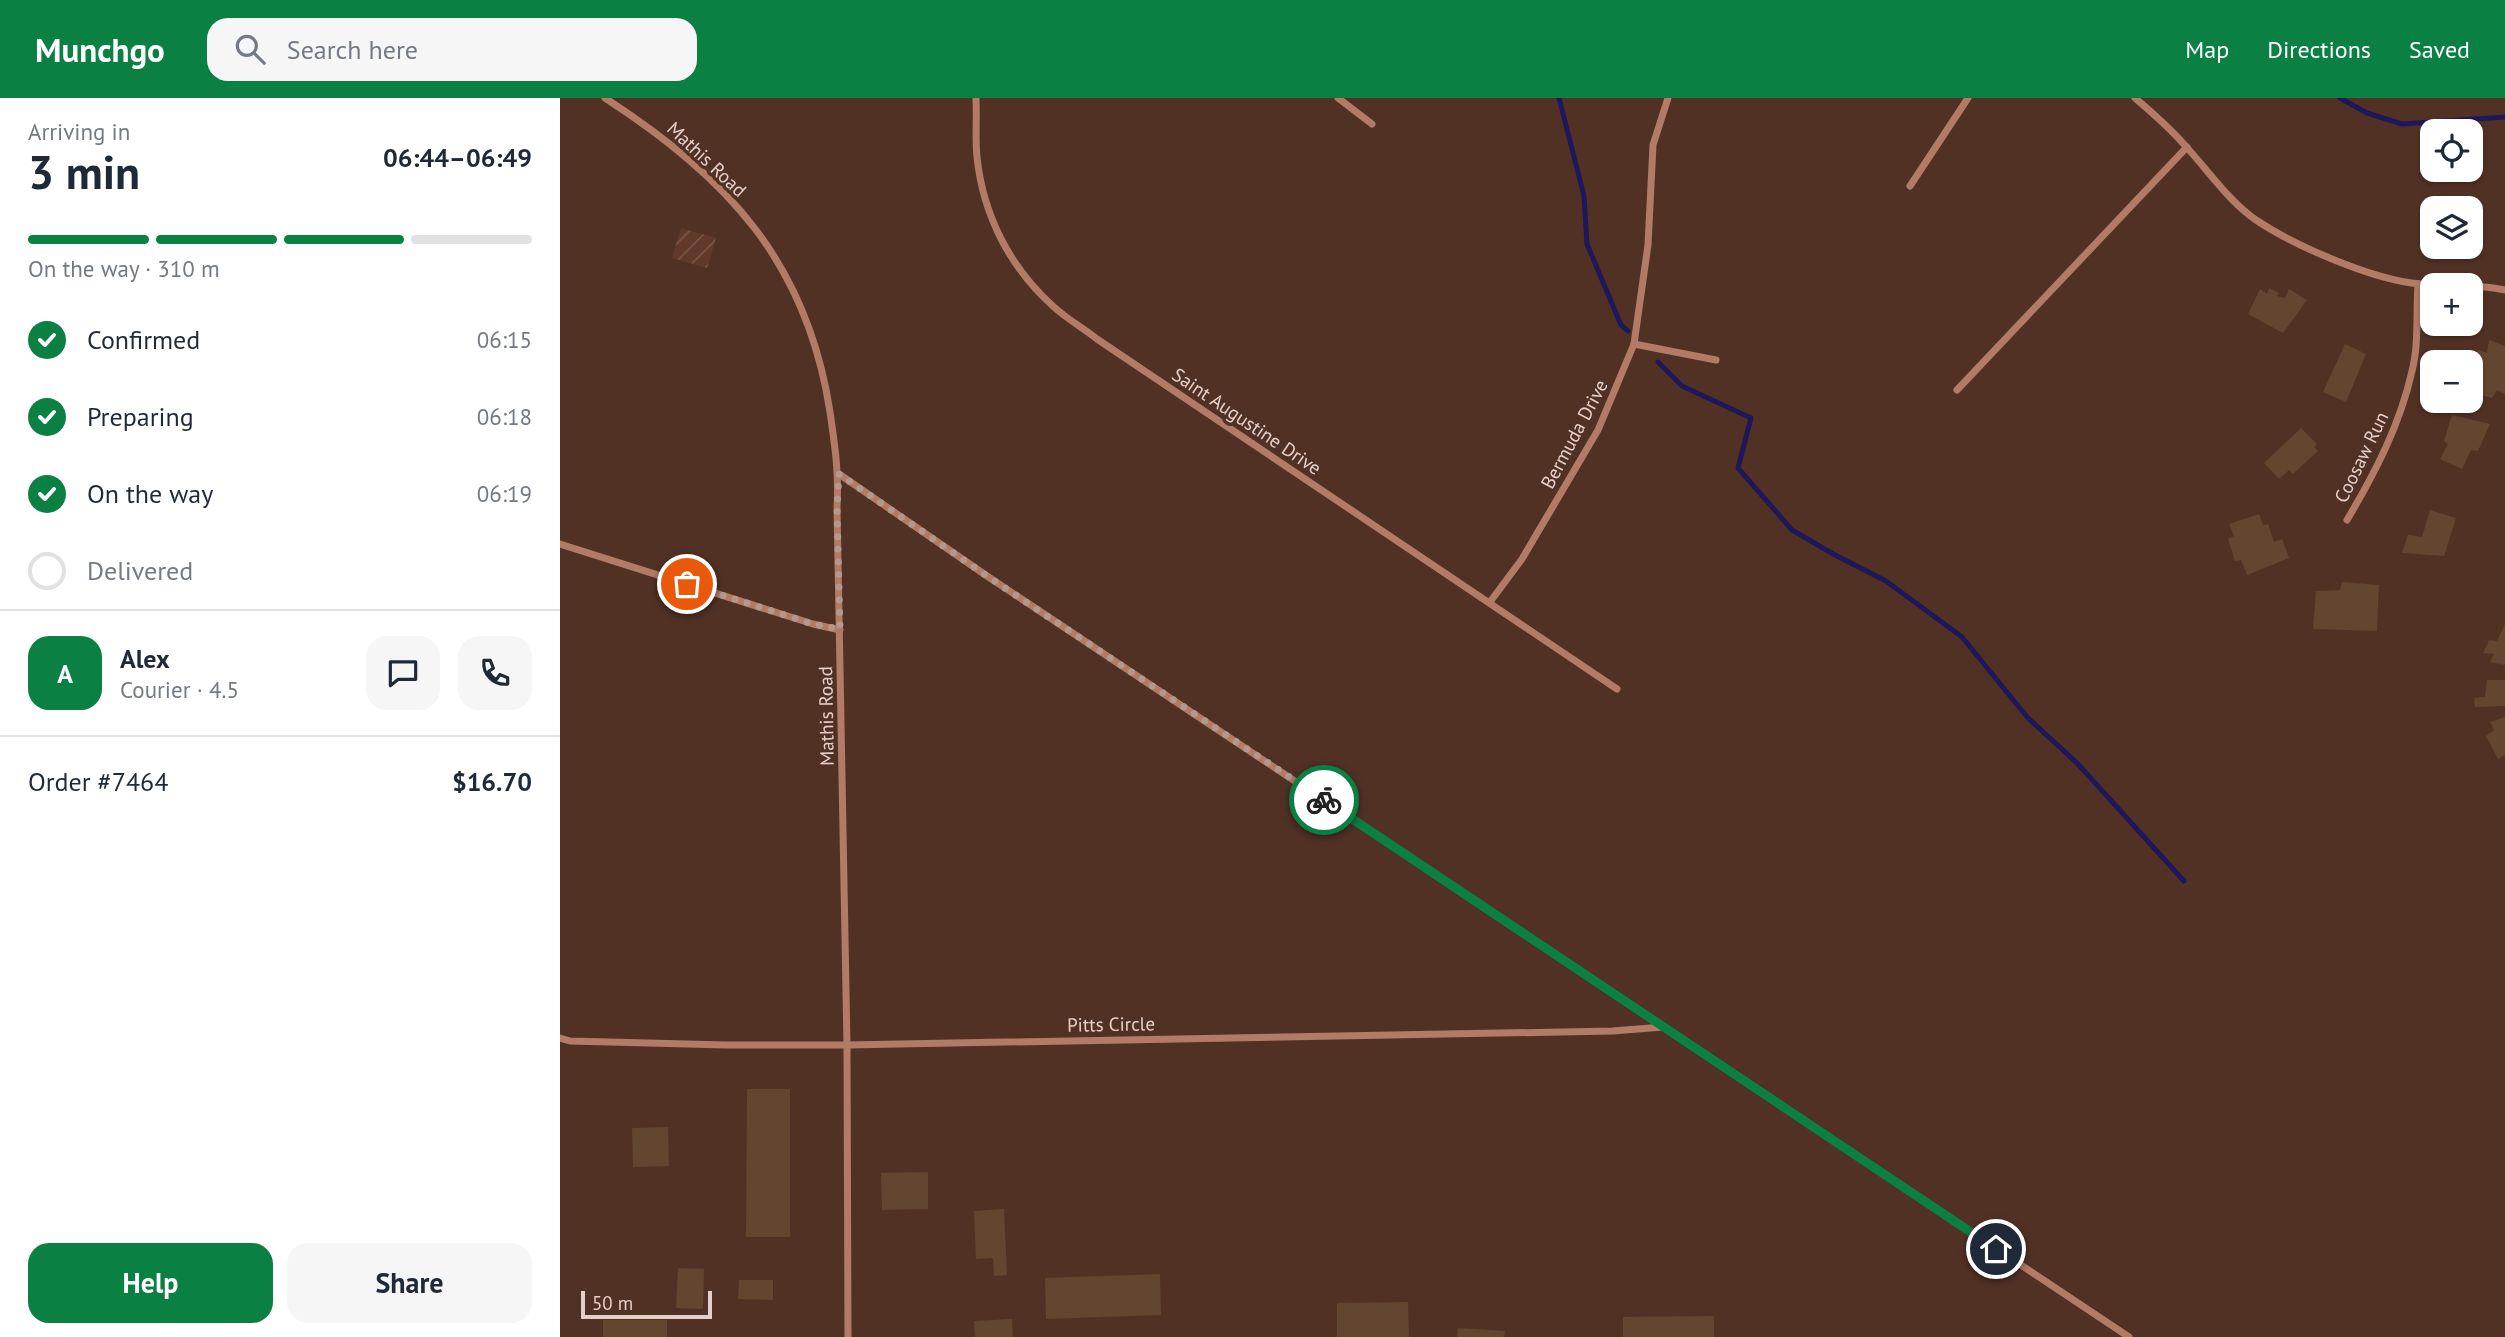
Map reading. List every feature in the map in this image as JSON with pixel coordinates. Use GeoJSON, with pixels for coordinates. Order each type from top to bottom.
{"type":"FeatureCollection","features":[{"type":"Feature","properties":{"kind":"street","name":"Mathis Road"},"geometry":{"type":"LineString","coordinates":[[605,98],[676,147],[733,201],[769,248],[785,275],[810,330],[825,384],[839,474],[837,508],[847,1045],[848,1337]]}},
{"type":"Feature","properties":{"kind":"street","name":"Saint Augustine Drive"},"geometry":{"type":"LineString","coordinates":[[976,98],[977,156],[987,207],[1002,242],[1020,270],[1054,307],[1097,339],[1617,689]]}},
{"type":"Feature","properties":{"kind":"street"},"geometry":{"type":"LineString","coordinates":[[1338,98],[1371,124]]}},
{"type":"Feature","properties":{"kind":"street","name":"Bermuda Drive"},"geometry":{"type":"LineString","coordinates":[[1490,602],[1522,559],[1598,430],[1634,344],[1648,245],[1653,145],[1668,98]]}},
{"type":"Feature","properties":{"kind":"street"},"geometry":{"type":"LineString","coordinates":[[1910,186],[1968,98]]}},
{"type":"Feature","properties":{"kind":"street"},"geometry":{"type":"LineString","coordinates":[[2135,98],[2187,147],[2232,198],[2256,219],[2323,255],[2372,273],[2418,284],[2479,285],[2505,290]]}},
{"type":"Feature","properties":{"kind":"street"},"geometry":{"type":"LineString","coordinates":[[1956,390],[2187,147]]}},
{"type":"Feature","properties":{"kind":"street","name":"Coosaw Run"},"geometry":{"type":"LineString","coordinates":[[2347,520],[2367,488],[2396,428],[2413,369],[2418,284]]}},
{"type":"Feature","properties":{"kind":"street"},"geometry":{"type":"LineString","coordinates":[[1634,344],[1716,360]]}},
{"type":"Feature","properties":{"kind":"street"},"geometry":{"type":"LineString","coordinates":[[839,474],[976,569],[2129,1337]]}},
{"type":"Feature","properties":{"kind":"street"},"geometry":{"type":"LineString","coordinates":[[560,544],[813,624],[840,629]]}},
{"type":"Feature","properties":{"kind":"street","name":"Pitts Circle"},"geometry":{"type":"LineString","coordinates":[[560,1038],[570,1041],[726,1045],[847,1045],[1613,1031],[1663,1027]]}},
{"type":"Feature","properties":{"kind":"shaded area"},"geometry":{"type":"Polygon","coordinates":[[[681,228],[716,238],[707,268],[672,258],[681,228]]]}},
{"type":"Feature","properties":{"kind":"building"},"geometry":{"type":"Polygon","coordinates":[[[2269,288],[2279,293],[2277,296],[2285,298],[2289,289],[2307,300],[2283,333],[2248,314],[2260,289],[2267,294],[2269,288]]]}},
{"type":"Feature","properties":{"kind":"building"},"geometry":{"type":"Polygon","coordinates":[[[2489,340],[2505,346],[2505,394],[2497,390],[2492,398],[2483,395],[2483,352],[2487,353],[2489,340]]]}},
{"type":"Feature","properties":{"kind":"building"},"geometry":{"type":"Polygon","coordinates":[[[2345,344],[2366,354],[2346,402],[2323,392],[2345,344]]]}},
{"type":"Feature","properties":{"kind":"building"},"geometry":{"type":"Polygon","coordinates":[[[2452,415],[2490,424],[2478,451],[2471,450],[2462,469],[2440,459],[2448,444],[2444,441],[2452,415]]]}},
{"type":"Feature","properties":{"kind":"building"},"geometry":{"type":"Polygon","coordinates":[[[2301,428],[2317,444],[2314,447],[2318,451],[2293,474],[2289,470],[2279,479],[2264,463],[2301,428]]]}},
{"type":"Feature","properties":{"kind":"building"},"geometry":{"type":"Polygon","coordinates":[[[2430,510],[2456,518],[2444,556],[2402,553],[2408,535],[2422,537],[2430,510]]]}},
{"type":"Feature","properties":{"kind":"building"},"geometry":{"type":"Polygon","coordinates":[[[2259,514],[2263,525],[2268,524],[2274,542],[2282,539],[2289,558],[2247,575],[2241,560],[2235,561],[2228,539],[2234,536],[2229,524],[2259,514]]]}},
{"type":"Feature","properties":{"kind":"building"},"geometry":{"type":"Polygon","coordinates":[[[2342,582],[2379,585],[2377,631],[2313,629],[2316,591],[2340,590],[2342,582]]]}},
{"type":"Feature","properties":{"kind":"building"},"geometry":{"type":"Polygon","coordinates":[[[2505,624],[2505,665],[2490,662],[2494,654],[2483,653],[2489,640],[2497,641],[2505,624]]]}},
{"type":"Feature","properties":{"kind":"building"},"geometry":{"type":"Polygon","coordinates":[[[2487,680],[2505,680],[2505,706],[2475,707],[2474,698],[2485,697],[2487,680]]]}},
{"type":"Feature","properties":{"kind":"building"},"geometry":{"type":"Polygon","coordinates":[[[2505,717],[2505,755],[2498,759],[2486,736],[2494,730],[2490,722],[2505,717]]]}},
{"type":"Feature","properties":{"kind":"building"},"geometry":{"type":"Polygon","coordinates":[[[747,1089],[790,1089],[790,1237],[746,1237],[747,1089]]]}},
{"type":"Feature","properties":{"kind":"building"},"geometry":{"type":"Polygon","coordinates":[[[668,1127],[669,1166],[633,1167],[632,1128],[668,1127]]]}},
{"type":"Feature","properties":{"kind":"building"},"geometry":{"type":"Polygon","coordinates":[[[928,1172],[928,1209],[882,1210],[881,1173],[928,1172]]]}},
{"type":"Feature","properties":{"kind":"building"},"geometry":{"type":"Polygon","coordinates":[[[1004,1209],[1007,1275],[994,1276],[993,1258],[976,1259],[974,1211],[1004,1209]]]}},
{"type":"Feature","properties":{"kind":"building"},"geometry":{"type":"Polygon","coordinates":[[[678,1268],[704,1269],[703,1309],[676,1308],[678,1268]]]}},
{"type":"Feature","properties":{"kind":"building"},"geometry":{"type":"Polygon","coordinates":[[[1160,1274],[1161,1315],[1046,1319],[1045,1278],[1160,1274]]]}},
{"type":"Feature","properties":{"kind":"building"},"geometry":{"type":"Polygon","coordinates":[[[739,1280],[773,1280],[773,1300],[738,1299],[739,1280]]]}},
{"type":"Feature","properties":{"kind":"building"},"geometry":{"type":"Polygon","coordinates":[[[1408,1302],[1409,1337],[1337,1337],[1337,1303],[1408,1302]]]}},
{"type":"Feature","properties":{"kind":"building"},"geometry":{"type":"Polygon","coordinates":[[[1714,1316],[1714,1337],[1623,1337],[1623,1317],[1714,1316]]]}},
{"type":"Feature","properties":{"kind":"building"},"geometry":{"type":"Polygon","coordinates":[[[1012,1319],[1013,1337],[975,1337],[974,1321],[1012,1319]]]}},
{"type":"Feature","properties":{"kind":"building"},"geometry":{"type":"Polygon","coordinates":[[[603,1320],[667,1320],[667,1337],[603,1337],[603,1320]]]}},
{"type":"Feature","properties":{"kind":"building"},"geometry":{"type":"Polygon","coordinates":[[[1458,1328],[1505,1331],[1504,1337],[1457,1337],[1458,1328]]]}},
{"type":"Feature","properties":{"kind":"waterway"},"geometry":{"type":"LineString","coordinates":[[1559,98],[1584,196],[1587,244],[1621,325],[1628,331]]}},
{"type":"Feature","properties":{"kind":"waterway"},"geometry":{"type":"LineString","coordinates":[[2340,98],[2367,113],[2402,124],[2505,117]]}},
{"type":"Feature","properties":{"kind":"waterway"},"geometry":{"type":"LineString","coordinates":[[1658,362],[1682,386],[1751,418],[1738,468],[1792,530],[1886,581],[1962,637],[2028,718],[2077,763],[2184,881]]}},
{"type":"Feature","properties":{"kind":"way so far"},"geometry":{"type":"LineString","coordinates":[[687,584],[813,624],[840,629],[837,508],[839,474],[903,520],[1324,800]]}},
{"type":"Feature","properties":{"kind":"route"},"geometry":{"type":"LineString","coordinates":[[1324,800],[1996,1249]]}}]}
